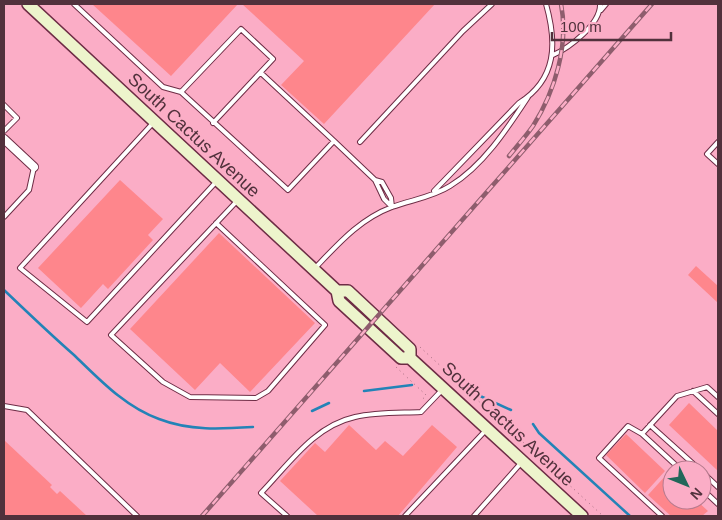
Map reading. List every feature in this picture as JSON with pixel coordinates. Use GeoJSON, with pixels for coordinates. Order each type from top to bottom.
{"type":"FeatureCollection","features":[{"type":"Feature","properties":{"kind":"main road","name":"South Cactus Avenue"},"geometry":{"type":"LineString","coordinates":[[28,4],[314,269],[337,291],[339,300],[400,358],[410,358],[582,516]]}},
{"type":"Feature","properties":{"kind":"street"},"geometry":{"type":"LineString","coordinates":[[4,139],[34,167]]}},
{"type":"Feature","properties":{"kind":"lane"},"geometry":{"type":"LineString","coordinates":[[74,4],[163,87],[181,92],[288,190],[334,141]]}},
{"type":"Feature","properties":{"kind":"lane"},"geometry":{"type":"LineString","coordinates":[[360,142],[463,31],[492,4]]}},
{"type":"Feature","properties":{"kind":"lane"},"geometry":{"type":"LineString","coordinates":[[314,269],[355,227],[392,207],[431,195],[449,186],[466,174],[504,133],[528,97],[548,74],[553,55],[550,19],[546,4]]}},
{"type":"Feature","properties":{"kind":"lane"},"geometry":{"type":"LineString","coordinates":[[600,4],[600,10]]}},
{"type":"Feature","properties":{"kind":"lane"},"geometry":{"type":"LineString","coordinates":[[553,55],[580,38],[606,4]]}},
{"type":"Feature","properties":{"kind":"lane"},"geometry":{"type":"LineString","coordinates":[[181,92],[241,29],[273,59],[213,123]]}},
{"type":"Feature","properties":{"kind":"lane"},"geometry":{"type":"LineString","coordinates":[[261,73],[375,180],[382,182],[392,207]]}},
{"type":"Feature","properties":{"kind":"lane"},"geometry":{"type":"LineString","coordinates":[[431,195],[519,103],[528,97]]}},
{"type":"Feature","properties":{"kind":"lane"},"geometry":{"type":"LineString","coordinates":[[4,105],[17,118],[4,132]]}},
{"type":"Feature","properties":{"kind":"lane"},"geometry":{"type":"LineString","coordinates":[[154,121],[20,268],[87,322],[218,180]]}},
{"type":"Feature","properties":{"kind":"lane"},"geometry":{"type":"LineString","coordinates":[[718,142],[707,154],[718,164]]}},
{"type":"Feature","properties":{"kind":"lane"},"geometry":{"type":"LineString","coordinates":[[4,217],[29,190],[34,167]]}},
{"type":"Feature","properties":{"kind":"lane"},"geometry":{"type":"LineString","coordinates":[[216,223],[326,325],[268,391],[256,398],[190,397],[163,382],[111,335],[216,223],[238,200]]}},
{"type":"Feature","properties":{"kind":"lane"},"geometry":{"type":"LineString","coordinates":[[642,434],[677,396],[707,386],[718,397]]}},
{"type":"Feature","properties":{"kind":"lane"},"geometry":{"type":"LineString","coordinates":[[287,516],[262,493],[315,435],[334,424],[356,416],[421,412],[443,388]]}},
{"type":"Feature","properties":{"kind":"lane"},"geometry":{"type":"LineString","coordinates":[[693,391],[718,414]]}},
{"type":"Feature","properties":{"kind":"lane"},"geometry":{"type":"LineString","coordinates":[[4,406],[27,410],[137,516]]}},
{"type":"Feature","properties":{"kind":"lane"},"geometry":{"type":"LineString","coordinates":[[650,425],[689,460]]}},
{"type":"Feature","properties":{"kind":"lane"},"geometry":{"type":"LineString","coordinates":[[662,516],[599,458],[628,426],[642,434],[670,460]]}},
{"type":"Feature","properties":{"kind":"lane"},"geometry":{"type":"LineString","coordinates":[[405,516],[487,429]]}},
{"type":"Feature","properties":{"kind":"lane"},"geometry":{"type":"LineString","coordinates":[[474,516],[523,461]]}},
{"type":"Feature","properties":{"kind":"path"},"geometry":{"type":"LineString","coordinates":[[416,343],[603,516]]}},
{"type":"Feature","properties":{"kind":"building"},"geometry":{"type":"Polygon","coordinates":[[[92,4],[238,4],[171,76],[92,4]]]}},
{"type":"Feature","properties":{"kind":"building"},"geometry":{"type":"Polygon","coordinates":[[[242,4],[435,4],[324,124],[281,85],[304,61],[242,4]]]}},
{"type":"Feature","properties":{"kind":"building"},"geometry":{"type":"Polygon","coordinates":[[[120,180],[163,219],[148,235],[153,240],[108,289],[103,284],[81,308],[38,268],[120,180]]]}},
{"type":"Feature","properties":{"kind":"building"},"geometry":{"type":"Polygon","coordinates":[[[219,233],[315,323],[250,392],[220,363],[195,390],[130,329],[219,233]]]}},
{"type":"Feature","properties":{"kind":"building"},"geometry":{"type":"Polygon","coordinates":[[[696,266],[718,286],[718,303],[688,275],[696,266]]]}},
{"type":"Feature","properties":{"kind":"building"},"geometry":{"type":"Polygon","coordinates":[[[689,403],[718,431],[718,471],[712,465],[712,460],[706,460],[669,425],[689,403]]]}},
{"type":"Feature","properties":{"kind":"building"},"geometry":{"type":"Polygon","coordinates":[[[349,425],[376,450],[385,441],[403,456],[432,425],[457,447],[398,516],[318,516],[280,481],[315,443],[325,452],[349,425]]]}},
{"type":"Feature","properties":{"kind":"building"},"geometry":{"type":"Polygon","coordinates":[[[626,434],[662,468],[662,474],[645,493],[606,455],[626,434]]]}},
{"type":"Feature","properties":{"kind":"building"},"geometry":{"type":"Polygon","coordinates":[[[4,440],[52,485],[50,487],[57,494],[60,491],[87,516],[4,516],[4,440]]]}},
{"type":"Feature","properties":{"kind":"building"},"geometry":{"type":"Polygon","coordinates":[[[662,480],[662,508],[648,495],[662,480]]]}},
{"type":"Feature","properties":{"kind":"building"},"geometry":{"type":"Polygon","coordinates":[[[664,510],[708,511],[702,516],[671,516],[664,510]]]}},
{"type":"Feature","properties":{"kind":"waterway"},"geometry":{"type":"LineString","coordinates":[[4,290],[113,392],[147,414],[182,426],[217,429],[253,427]]}},
{"type":"Feature","properties":{"kind":"waterway"},"geometry":{"type":"LineString","coordinates":[[364,391],[412,385]]}},
{"type":"Feature","properties":{"kind":"waterway"},"geometry":{"type":"LineString","coordinates":[[478,395],[511,410]]}},
{"type":"Feature","properties":{"kind":"waterway"},"geometry":{"type":"LineString","coordinates":[[312,411],[329,403]]}},
{"type":"Feature","properties":{"kind":"waterway"},"geometry":{"type":"LineString","coordinates":[[533,424],[539,433],[630,516]]}},
{"type":"Feature","properties":{"kind":"railway"},"geometry":{"type":"LineString","coordinates":[[509,156],[533,126],[554,83],[563,35],[561,4]]}},
{"type":"Feature","properties":{"kind":"railway"},"geometry":{"type":"LineString","coordinates":[[202,516],[652,4]]}}]}
